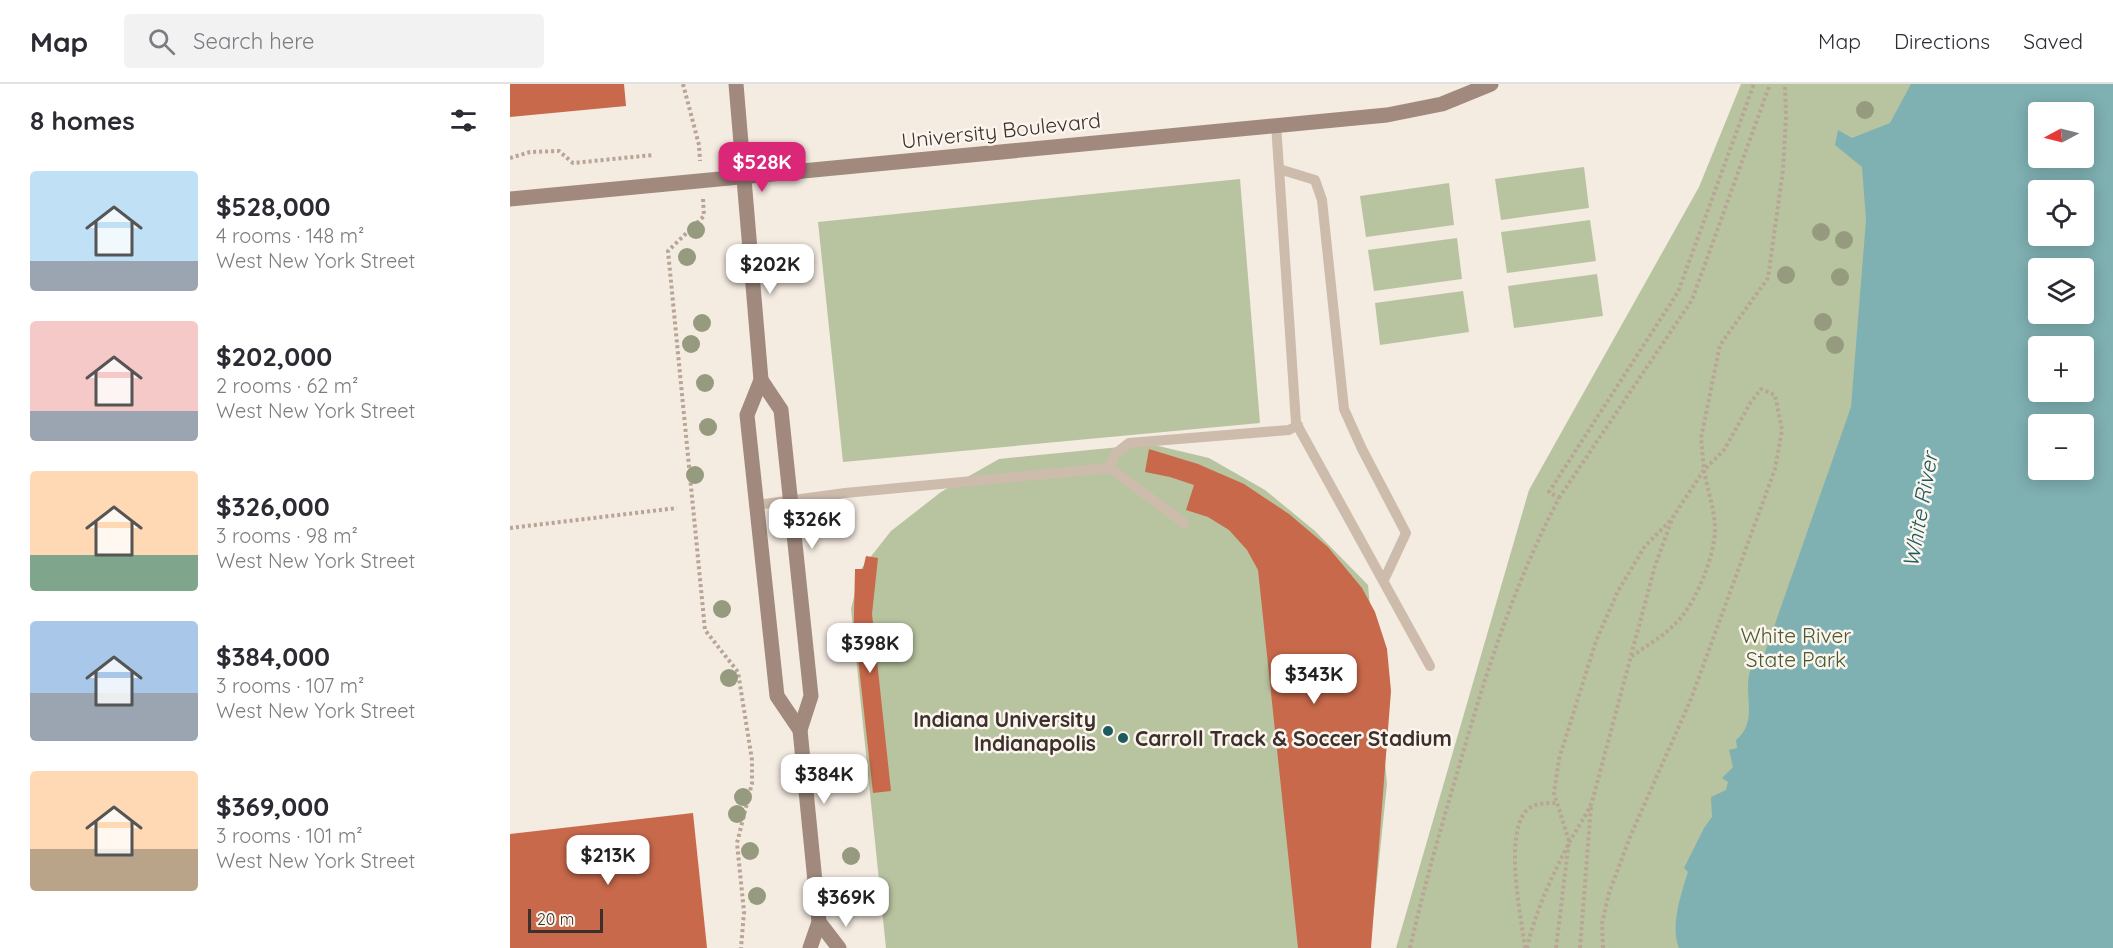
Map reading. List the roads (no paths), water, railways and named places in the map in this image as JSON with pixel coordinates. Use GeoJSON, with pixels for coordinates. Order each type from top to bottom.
{"type":"FeatureCollection","features":[{"type":"Feature","properties":{"kind":"main road"},"geometry":{"type":"LineString","coordinates":[[736,84],[761,380],[747,415],[777,696],[800,730]]}},
{"type":"Feature","properties":{"kind":"main road","name":"University Boulevard"},"geometry":{"type":"LineString","coordinates":[[510,199],[1398,113],[1442,104],[1491,84]]}},
{"type":"Feature","properties":{"kind":"main road"},"geometry":{"type":"LineString","coordinates":[[761,380],[781,410],[811,696],[800,730],[819,922],[810,948]]}},
{"type":"Feature","properties":{"kind":"main road"},"geometry":{"type":"LineString","coordinates":[[819,922],[839,948]]}},
{"type":"Feature","properties":{"kind":"lane"},"geometry":{"type":"LineString","coordinates":[[1276,124],[1298,425],[1430,666]]}},
{"type":"Feature","properties":{"kind":"lane"},"geometry":{"type":"LineString","coordinates":[[1279,169],[1314,180],[1322,200],[1344,409],[1362,450],[1406,533],[1384,580]]}},
{"type":"Feature","properties":{"kind":"lane"},"geometry":{"type":"LineString","coordinates":[[1110,468],[1115,454],[1129,443],[1289,430],[1298,425]]}},
{"type":"Feature","properties":{"kind":"lane"},"geometry":{"type":"LineString","coordinates":[[757,505],[844,494],[1110,468],[1184,523]]}},
{"type":"Feature","properties":{"kind":"water","name":"White River"},"geometry":{"type":"Polygon","coordinates":[[[1911,84],[2113,84],[2113,948],[1679,948],[1676,920],[1688,872],[1684,868],[1712,817],[1711,797],[1726,790],[1728,782],[1722,778],[1733,767],[1729,750],[1737,748],[1736,740],[1748,722],[1748,682],[1751,665],[1762,661],[1851,407],[1866,220],[1862,167],[1835,145],[1838,130],[1852,138],[1890,123],[1911,84]]]}},
{"type":"Feature","properties":{"kind":"place","name":"Indiana University Indianapolis"},"geometry":{"type":"Point","coordinates":[1108,731]}},
{"type":"Feature","properties":{"kind":"place","name":"Carroll Track & Soccer Stadium"},"geometry":{"type":"Point","coordinates":[1123,738]}},
{"type":"Feature","properties":{"kind":"park label","name":"White River State Park"},"geometry":{"type":"Point","coordinates":[1796,647]}}]}
